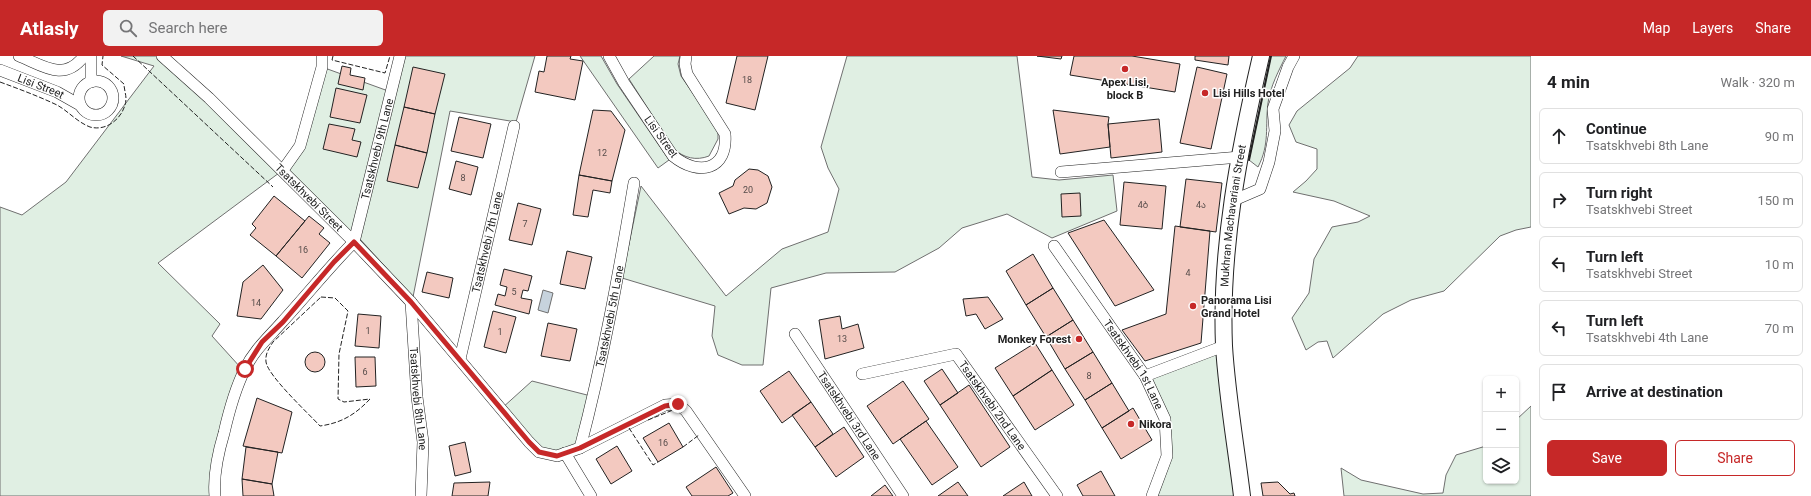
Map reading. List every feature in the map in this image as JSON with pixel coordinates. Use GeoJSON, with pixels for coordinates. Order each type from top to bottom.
{"type":"FeatureCollection","features":[{"type":"Feature","properties":{"kind":"main road","name":"Mukhran Machavariani Street"},"geometry":{"type":"LineString","coordinates":[[1242,496],[1224,346],[1226,246],[1240,157],[1261,56]]}},
{"type":"Feature","properties":{"kind":"street","name":"Lisi Street"},"geometry":{"type":"LineString","coordinates":[[19,56],[40,66],[55,70],[67,70],[75,66],[84,56]]}},
{"type":"Feature","properties":{"kind":"street"},"geometry":{"type":"LineString","coordinates":[[91,56],[91,82]]}},
{"type":"Feature","properties":{"kind":"street","name":"Tsatskhvebi Street"},"geometry":{"type":"LineString","coordinates":[[162,56],[209,98],[354,242],[411,302],[539,452],[557,456],[580,448],[665,406],[678,404],[686,410],[745,496]]}},
{"type":"Feature","properties":{"kind":"street"},"geometry":{"type":"LineString","coordinates":[[283,170],[300,146],[322,68],[322,56]]}},
{"type":"Feature","properties":{"kind":"street","name":"Tsatskhvebi 9th Lane"},"geometry":{"type":"LineString","coordinates":[[354,242],[400,56]]}},
{"type":"Feature","properties":{"kind":"street","name":"Lisi Street"},"geometry":{"type":"LineString","coordinates":[[609,56],[624,83],[673,156],[683,164],[704,169],[715,165],[722,156],[726,145],[725,134],[688,74],[685,64],[686,56]]}},
{"type":"Feature","properties":{"kind":"street"},"geometry":{"type":"LineString","coordinates":[[1232,201],[1260,189],[1269,162],[1274,131],[1273,109],[1288,67],[1294,56]]}},
{"type":"Feature","properties":{"kind":"street","name":"Lisi Street"},"geometry":{"type":"LineString","coordinates":[[0,70],[40,85],[80,105]]}},
{"type":"Feature","properties":{"kind":"street"},"geometry":{"type":"LineString","coordinates":[[91,82],[102,83],[110,90],[112,95],[111,106],[103,114],[98,115],[87,113],[80,105],[80,94],[82,89],[91,82]]}},
{"type":"Feature","properties":{"kind":"street","name":"Tsatskhvebi 7th Lane"},"geometry":{"type":"LineString","coordinates":[[460,359],[514,126]]}},
{"type":"Feature","properties":{"kind":"street"},"geometry":{"type":"LineString","coordinates":[[1061,172],[1240,157]]}},
{"type":"Feature","properties":{"kind":"street","name":"Tsatskhvebi 5th Lane"},"geometry":{"type":"LineString","coordinates":[[580,448],[594,396],[617,285],[634,183]]}},
{"type":"Feature","properties":{"kind":"street"},"geometry":{"type":"LineString","coordinates":[[215,496],[214,483],[220,446],[232,402],[245,369],[262,342],[283,322],[334,262],[354,242]]}},
{"type":"Feature","properties":{"kind":"street","name":"Tsatskhvebi 1st Lane"},"geometry":{"type":"LineString","coordinates":[[1054,246],[1145,376],[1165,418],[1167,456],[1152,496]]}},
{"type":"Feature","properties":{"kind":"street","name":"Tsatskhvebi 8th Lane"},"geometry":{"type":"LineString","coordinates":[[411,302],[417,397],[423,442],[421,496]]}},
{"type":"Feature","properties":{"kind":"street","name":"Tsatskhvebi 3rd Lane"},"geometry":{"type":"LineString","coordinates":[[796,334],[903,496]]}},
{"type":"Feature","properties":{"kind":"street"},"geometry":{"type":"LineString","coordinates":[[1145,376],[1224,346]]}},
{"type":"Feature","properties":{"kind":"street","name":"Tsatskhvebi 2nd Lane"},"geometry":{"type":"LineString","coordinates":[[862,374],[956,354],[1057,496]]}},
{"type":"Feature","properties":{"kind":"street"},"geometry":{"type":"LineString","coordinates":[[565,453],[591,496]]}},
{"type":"Feature","properties":{"kind":"green space"},"geometry":{"type":"Polygon","coordinates":[[[121,56],[162,56],[283,170],[158,263],[220,324],[212,336],[241,368],[215,496],[0,496],[0,207],[22,215],[66,182],[154,66],[121,56]]]}},
{"type":"Feature","properties":{"kind":"green space"},"geometry":{"type":"Polygon","coordinates":[[[405,56],[535,56],[516,122],[450,111],[413,297],[359,238],[405,56]]]}},
{"type":"Feature","properties":{"kind":"green space"},"geometry":{"type":"Polygon","coordinates":[[[580,56],[601,56],[617,84],[669,160],[658,168],[580,56]]]}},
{"type":"Feature","properties":{"kind":"green space"},"geometry":{"type":"Polygon","coordinates":[[[654,56],[680,56],[678,64],[681,76],[718,130],[718,139],[709,156],[704,158],[690,158],[682,155],[674,149],[629,79],[654,56]]]}},
{"type":"Feature","properties":{"kind":"green space"},"geometry":{"type":"Polygon","coordinates":[[[847,56],[1017,56],[1032,177],[1059,180],[1113,175],[1117,211],[1052,238],[1007,214],[962,228],[939,248],[895,272],[826,273],[771,288],[763,365],[742,365],[718,355],[712,336],[715,306],[622,278],[641,186],[726,296],[782,249],[828,232],[839,189],[828,168],[821,147],[847,56]]]}},
{"type":"Feature","properties":{"kind":"green space"},"geometry":{"type":"Polygon","coordinates":[[[1271,56],[1286,56],[1275,79],[1269,97],[1266,143],[1262,159],[1258,167],[1249,160],[1271,56]]]}},
{"type":"Feature","properties":{"kind":"green space"},"geometry":{"type":"Polygon","coordinates":[[[1358,56],[1531,56],[1531,227],[1516,230],[1500,236],[1444,291],[1411,300],[1383,314],[1333,358],[1327,341],[1318,342],[1306,350],[1292,318],[1309,293],[1314,259],[1332,227],[1358,222],[1370,216],[1334,201],[1293,192],[1317,169],[1317,149],[1296,142],[1289,125],[1297,111],[1350,68],[1358,56]]]}},
{"type":"Feature","properties":{"kind":"green space"},"geometry":{"type":"Polygon","coordinates":[[[322,67],[391,92],[354,242],[283,170],[300,146],[322,67]]]}},
{"type":"Feature","properties":{"kind":"green space"},"geometry":{"type":"Polygon","coordinates":[[[1224,346],[1241,496],[1152,496],[1167,456],[1165,419],[1145,376],[1224,346]]]}},
{"type":"Feature","properties":{"kind":"green space"},"geometry":{"type":"Polygon","coordinates":[[[532,381],[591,396],[580,448],[548,455],[501,409],[532,381]]]}},
{"type":"Feature","properties":{"kind":"green space"},"geometry":{"type":"Polygon","coordinates":[[[1531,406],[1531,496],[1344,496],[1341,468],[1361,480],[1423,494],[1443,493],[1446,475],[1456,455],[1483,447],[1483,484],[1519,484],[1519,417],[1531,406]]]}},
{"type":"Feature","properties":{"kind":"shaded area"},"geometry":{"type":"Polygon","coordinates":[[[543,290],[553,293],[548,313],[538,310],[543,290]]]}},
{"type":"Feature","properties":{"kind":"building"},"geometry":{"type":"Polygon","coordinates":[[[547,56],[571,56],[570,59],[583,61],[575,100],[535,92],[539,71],[544,72],[547,56]]]}},
{"type":"Feature","properties":{"kind":"building"},"geometry":{"type":"Polygon","coordinates":[[[737,56],[768,56],[755,110],[726,103],[737,56]]]}},
{"type":"Feature","properties":{"kind":"building"},"geometry":{"type":"Polygon","coordinates":[[[1037,56],[1062,56],[1061,59],[1037,56]]]}},
{"type":"Feature","properties":{"kind":"building","name":"Apex Lisi, block B"},"geometry":{"type":"Polygon","coordinates":[[[1074,56],[1132,56],[1180,64],[1175,92],[1070,75],[1074,56]]]}},
{"type":"Feature","properties":{"kind":"building"},"geometry":{"type":"Polygon","coordinates":[[[1195,56],[1229,56],[1228,65],[1195,60],[1195,56]]]}},
{"type":"Feature","properties":{"kind":"building"},"geometry":{"type":"Polygon","coordinates":[[[342,66],[351,68],[350,75],[365,78],[363,90],[338,84],[342,66]]]}},
{"type":"Feature","properties":{"kind":"building"},"geometry":{"type":"Polygon","coordinates":[[[413,67],[445,74],[435,114],[404,107],[413,67]]]}},
{"type":"Feature","properties":{"kind":"building"},"geometry":{"type":"Polygon","coordinates":[[[1197,67],[1227,74],[1211,149],[1180,143],[1197,67]]]}},
{"type":"Feature","properties":{"kind":"building"},"geometry":{"type":"Polygon","coordinates":[[[336,88],[367,95],[360,123],[330,117],[336,88]]]}},
{"type":"Feature","properties":{"kind":"building"},"geometry":{"type":"Polygon","coordinates":[[[404,107],[435,114],[427,153],[395,145],[404,107]]]}},
{"type":"Feature","properties":{"kind":"building"},"geometry":{"type":"Polygon","coordinates":[[[593,110],[611,111],[625,130],[612,181],[579,175],[593,110]]]}},
{"type":"Feature","properties":{"kind":"building"},"geometry":{"type":"Polygon","coordinates":[[[1053,110],[1109,117],[1108,124],[1110,147],[1060,154],[1053,110]]]}},
{"type":"Feature","properties":{"kind":"building"},"geometry":{"type":"Polygon","coordinates":[[[459,117],[491,124],[483,158],[451,151],[459,117]]]}},
{"type":"Feature","properties":{"kind":"building"},"geometry":{"type":"Polygon","coordinates":[[[1159,119],[1162,152],[1111,158],[1108,124],[1159,119]]]}},
{"type":"Feature","properties":{"kind":"building"},"geometry":{"type":"Polygon","coordinates":[[[329,124],[355,129],[352,140],[361,142],[357,157],[323,149],[329,124]]]}},
{"type":"Feature","properties":{"kind":"building"},"geometry":{"type":"Polygon","coordinates":[[[395,145],[427,153],[418,188],[387,181],[395,145]]]}},
{"type":"Feature","properties":{"kind":"building"},"geometry":{"type":"Polygon","coordinates":[[[456,161],[478,167],[471,195],[449,189],[456,161]]]}},
{"type":"Feature","properties":{"kind":"building"},"geometry":{"type":"Polygon","coordinates":[[[749,169],[758,170],[768,176],[772,187],[767,203],[756,209],[744,208],[729,214],[719,193],[733,186],[735,180],[749,169]]]}},
{"type":"Feature","properties":{"kind":"building"},"geometry":{"type":"Polygon","coordinates":[[[579,175],[612,181],[610,193],[593,190],[588,217],[573,215],[579,175]]]}},
{"type":"Feature","properties":{"kind":"building"},"geometry":{"type":"Polygon","coordinates":[[[1186,179],[1222,183],[1216,232],[1180,227],[1186,179]]]}},
{"type":"Feature","properties":{"kind":"building"},"geometry":{"type":"Polygon","coordinates":[[[1124,182],[1166,186],[1162,229],[1120,225],[1124,182]]]}},
{"type":"Feature","properties":{"kind":"building"},"geometry":{"type":"Polygon","coordinates":[[[1080,193],[1081,216],[1062,217],[1061,194],[1080,193]]]}},
{"type":"Feature","properties":{"kind":"building"},"geometry":{"type":"Polygon","coordinates":[[[274,196],[305,221],[276,256],[250,235],[256,228],[252,224],[274,196]]]}},
{"type":"Feature","properties":{"kind":"building"},"geometry":{"type":"Polygon","coordinates":[[[518,203],[541,209],[532,245],[509,240],[518,203]]]}},
{"type":"Feature","properties":{"kind":"building"},"geometry":{"type":"Polygon","coordinates":[[[309,216],[324,228],[319,234],[330,243],[302,278],[276,256],[309,216]]]}},
{"type":"Feature","properties":{"kind":"building"},"geometry":{"type":"Polygon","coordinates":[[[1104,220],[1154,290],[1115,306],[1068,233],[1104,220]]]}},
{"type":"Feature","properties":{"kind":"building"},"geometry":{"type":"Polygon","coordinates":[[[1175,226],[1210,231],[1201,343],[1145,361],[1122,330],[1166,314],[1175,226]]]}},
{"type":"Feature","properties":{"kind":"building"},"geometry":{"type":"Polygon","coordinates":[[[567,251],[592,257],[585,289],[560,284],[567,251]]]}},
{"type":"Feature","properties":{"kind":"building"},"geometry":{"type":"Polygon","coordinates":[[[1033,254],[1053,288],[1026,305],[1006,271],[1033,254]]]}},
{"type":"Feature","properties":{"kind":"building"},"geometry":{"type":"Polygon","coordinates":[[[263,265],[283,290],[261,319],[237,316],[243,282],[263,265]]]}},
{"type":"Feature","properties":{"kind":"building"},"geometry":{"type":"Polygon","coordinates":[[[504,269],[532,276],[528,291],[523,290],[521,298],[532,300],[529,314],[495,305],[498,294],[505,296],[507,287],[500,285],[504,269]]]}},
{"type":"Feature","properties":{"kind":"building"},"geometry":{"type":"Polygon","coordinates":[[[427,272],[453,278],[449,298],[422,292],[427,272]]]}},
{"type":"Feature","properties":{"kind":"building"},"geometry":{"type":"Polygon","coordinates":[[[1053,288],[1073,320],[1046,337],[1026,305],[1053,288]]]}},
{"type":"Feature","properties":{"kind":"building"},"geometry":{"type":"Polygon","coordinates":[[[988,297],[1003,319],[985,329],[976,314],[966,316],[963,299],[988,297]]]}},
{"type":"Feature","properties":{"kind":"building"},"geometry":{"type":"Polygon","coordinates":[[[493,311],[516,317],[506,353],[484,347],[493,311]]]}},
{"type":"Feature","properties":{"kind":"building"},"geometry":{"type":"Polygon","coordinates":[[[358,314],[381,316],[379,348],[355,346],[358,314]]]}},
{"type":"Feature","properties":{"kind":"building"},"geometry":{"type":"Polygon","coordinates":[[[840,316],[842,329],[858,324],[864,348],[825,359],[819,320],[840,316]]]}},
{"type":"Feature","properties":{"kind":"building"},"geometry":{"type":"Polygon","coordinates":[[[1073,320],[1093,352],[1065,369],[1046,337],[1073,320]]]}},
{"type":"Feature","properties":{"kind":"building"},"geometry":{"type":"Polygon","coordinates":[[[548,323],[577,329],[570,361],[541,356],[548,323]]]}},
{"type":"Feature","properties":{"kind":"building"},"geometry":{"type":"Polygon","coordinates":[[[1035,343],[1052,370],[1013,396],[995,368],[1035,343]]]}},
{"type":"Feature","properties":{"kind":"building"},"geometry":{"type":"Polygon","coordinates":[[[315,352],[322,355],[325,362],[322,369],[315,372],[308,369],[305,362],[308,355],[315,352]]]}},
{"type":"Feature","properties":{"kind":"building"},"geometry":{"type":"Polygon","coordinates":[[[1093,352],[1112,383],[1085,400],[1065,369],[1093,352]]]}},
{"type":"Feature","properties":{"kind":"building"},"geometry":{"type":"Polygon","coordinates":[[[355,357],[375,357],[376,386],[356,387],[355,357]]]}},
{"type":"Feature","properties":{"kind":"building"},"geometry":{"type":"Polygon","coordinates":[[[942,369],[958,393],[940,405],[924,381],[942,369]]]}},
{"type":"Feature","properties":{"kind":"building"},"geometry":{"type":"Polygon","coordinates":[[[1052,370],[1074,405],[1035,430],[1013,396],[1052,370]]]}},
{"type":"Feature","properties":{"kind":"building"},"geometry":{"type":"Polygon","coordinates":[[[789,371],[811,402],[782,423],[760,391],[789,371]]]}},
{"type":"Feature","properties":{"kind":"building"},"geometry":{"type":"Polygon","coordinates":[[[903,381],[929,419],[893,444],[867,406],[903,381]]]}},
{"type":"Feature","properties":{"kind":"building"},"geometry":{"type":"Polygon","coordinates":[[[1112,383],[1129,411],[1102,428],[1085,400],[1112,383]]]}},
{"type":"Feature","properties":{"kind":"building"},"geometry":{"type":"Polygon","coordinates":[[[969,385],[1010,447],[981,467],[940,405],[969,385]]]}},
{"type":"Feature","properties":{"kind":"building"},"geometry":{"type":"Polygon","coordinates":[[[257,398],[292,412],[282,453],[243,446],[257,398]]]}},
{"type":"Feature","properties":{"kind":"building"},"geometry":{"type":"Polygon","coordinates":[[[811,402],[833,434],[815,447],[792,415],[811,402]]]}},
{"type":"Feature","properties":{"kind":"building"},"geometry":{"type":"Polygon","coordinates":[[[1133,408],[1152,440],[1121,459],[1102,428],[1133,408]]]}},
{"type":"Feature","properties":{"kind":"building"},"geometry":{"type":"Polygon","coordinates":[[[926,421],[958,467],[932,485],[900,439],[926,421]]]}},
{"type":"Feature","properties":{"kind":"building"},"geometry":{"type":"Polygon","coordinates":[[[669,423],[683,447],[658,462],[643,438],[669,423]]]}},
{"type":"Feature","properties":{"kind":"building"},"geometry":{"type":"Polygon","coordinates":[[[844,427],[864,457],[836,477],[815,447],[844,427]]]}},
{"type":"Feature","properties":{"kind":"building"},"geometry":{"type":"Polygon","coordinates":[[[465,442],[471,472],[455,476],[449,446],[465,442]]]}},
{"type":"Feature","properties":{"kind":"building"},"geometry":{"type":"Polygon","coordinates":[[[617,446],[632,471],[611,484],[596,459],[617,446]]]}},
{"type":"Feature","properties":{"kind":"building"},"geometry":{"type":"Polygon","coordinates":[[[246,447],[278,452],[272,484],[242,479],[246,447]]]}},
{"type":"Feature","properties":{"kind":"building"},"geometry":{"type":"Polygon","coordinates":[[[716,467],[733,493],[728,496],[692,496],[686,487],[716,467]]]}},
{"type":"Feature","properties":{"kind":"building"},"geometry":{"type":"Polygon","coordinates":[[[1101,471],[1115,496],[1083,496],[1077,485],[1101,471]]]}},
{"type":"Feature","properties":{"kind":"building"},"geometry":{"type":"Polygon","coordinates":[[[242,479],[272,484],[274,496],[243,496],[242,479]]]}},
{"type":"Feature","properties":{"kind":"building"},"geometry":{"type":"Polygon","coordinates":[[[490,482],[488,496],[452,496],[454,483],[490,482]]]}},
{"type":"Feature","properties":{"kind":"building"},"geometry":{"type":"Polygon","coordinates":[[[958,482],[968,496],[938,496],[958,482]]]}},
{"type":"Feature","properties":{"kind":"building"},"geometry":{"type":"Polygon","coordinates":[[[1024,482],[1032,496],[1003,496],[1024,482]]]}},
{"type":"Feature","properties":{"kind":"building"},"geometry":{"type":"Polygon","coordinates":[[[1278,482],[1290,494],[1294,493],[1295,496],[1263,496],[1261,483],[1278,482]]]}},
{"type":"Feature","properties":{"kind":"building"},"geometry":{"type":"Polygon","coordinates":[[[885,485],[893,496],[871,496],[885,485]]]}},
{"type":"Feature","properties":{"kind":"fence"},"geometry":{"type":"LineString","coordinates":[[0,82],[57,105],[90,127],[103,127],[109,125],[119,117],[125,105],[126,99],[124,84],[102,65],[103,56]]}},
{"type":"Feature","properties":{"kind":"fence"},"geometry":{"type":"LineString","coordinates":[[133,56],[273,187]]}},
{"type":"Feature","properties":{"kind":"fence"},"geometry":{"type":"LineString","coordinates":[[333,56],[332,60],[385,73],[390,56]]}},
{"type":"Feature","properties":{"kind":"fence"},"geometry":{"type":"LineString","coordinates":[[321,297],[335,298],[348,311],[339,354],[338,399],[344,402],[370,399],[353,414],[335,423],[320,426],[274,376],[268,368],[266,356],[273,342],[321,297]]}},
{"type":"Feature","properties":{"kind":"fence"},"geometry":{"type":"LineString","coordinates":[[648,420],[673,410],[682,412]]}},
{"type":"Feature","properties":{"kind":"fence"},"geometry":{"type":"LineString","coordinates":[[629,428],[653,465],[658,462]]}},
{"type":"Feature","properties":{"kind":"fence"},"geometry":{"type":"LineString","coordinates":[[683,447],[699,435]]}},
{"type":"Feature","properties":{"kind":"wall"},"geometry":{"type":"LineString","coordinates":[[1249,160],[1271,56]]}},
{"type":"Feature","properties":{"kind":"place","name":"Apex Lisi, block B"},"geometry":{"type":"Point","coordinates":[1125,69]}},
{"type":"Feature","properties":{"kind":"place","name":"Lisi Hills Hotel"},"geometry":{"type":"Point","coordinates":[1205,93]}},
{"type":"Feature","properties":{"kind":"place","name":"Panorama Lisi Grand Hotel"},"geometry":{"type":"Point","coordinates":[1193,306]}},
{"type":"Feature","properties":{"kind":"place","name":"Monkey Forest"},"geometry":{"type":"Point","coordinates":[1079,339]}},
{"type":"Feature","properties":{"kind":"place","name":"Nikora"},"geometry":{"type":"Point","coordinates":[1131,424]}},
{"type":"Feature","properties":{"kind":"route"},"geometry":{"type":"LineString","coordinates":[[245,369],[262,342],[283,322],[334,262],[354,242],[411,302],[539,452],[557,456],[580,448],[665,406],[678,404]]}}]}
